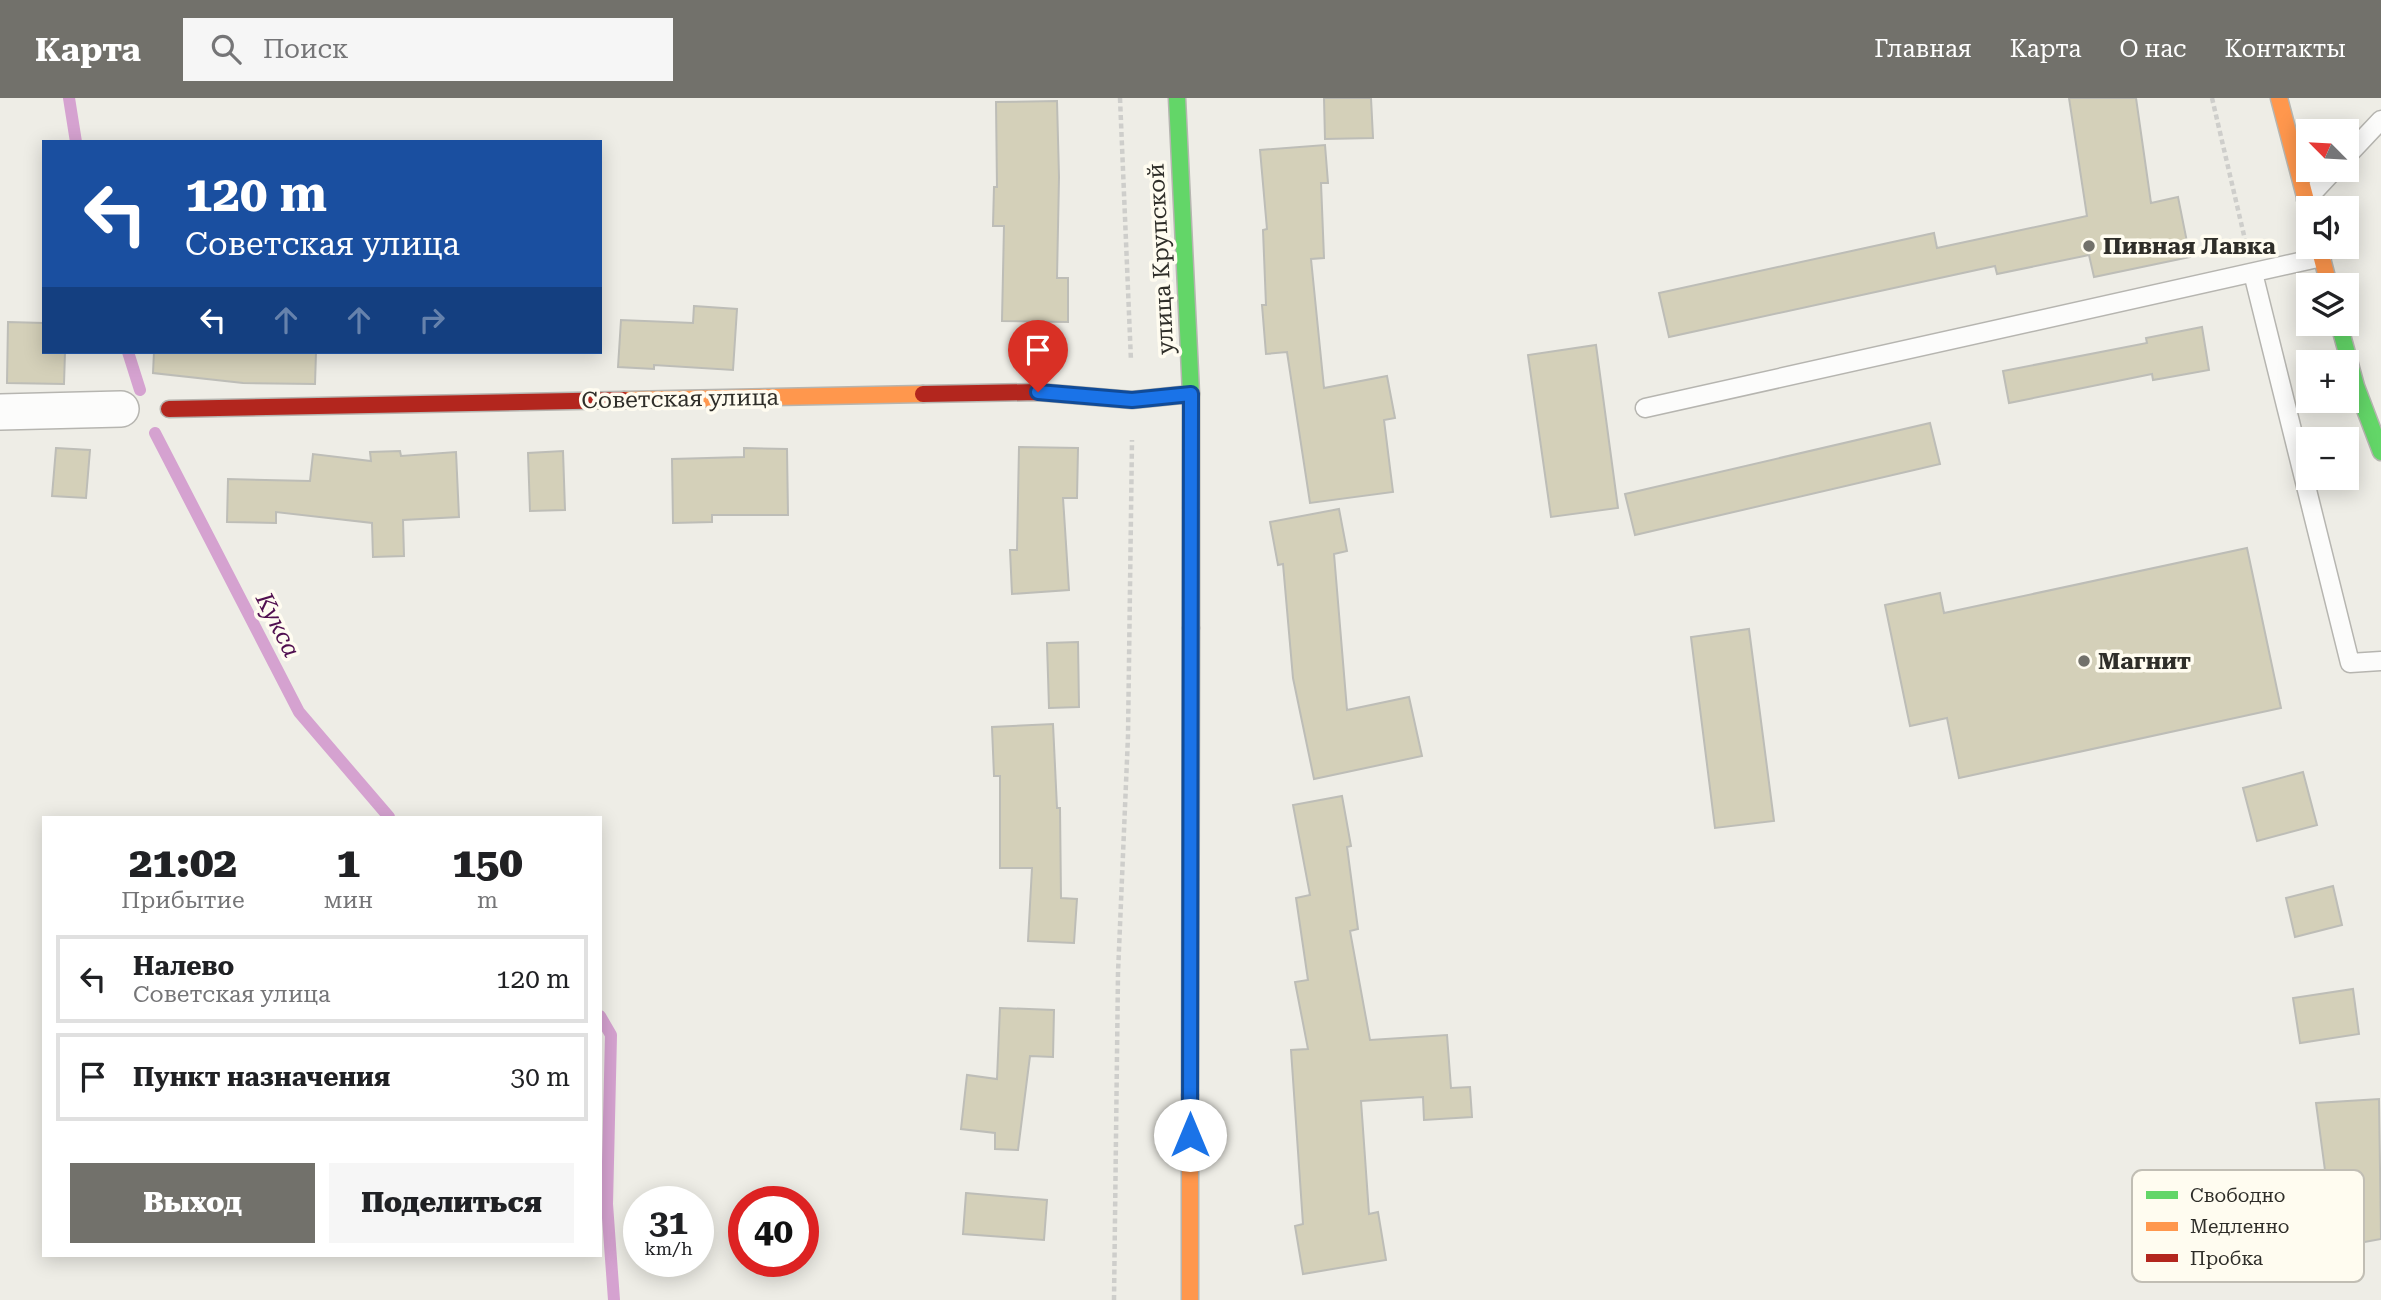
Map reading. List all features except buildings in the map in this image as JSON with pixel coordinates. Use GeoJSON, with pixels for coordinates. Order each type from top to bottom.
{"type":"FeatureCollection","features":[{"type":"Feature","properties":{"kind":"street","name":"улица Крупской"},"geometry":{"type":"LineString","coordinates":[[1177,98],[1191,394],[1190,1300]]}},
{"type":"Feature","properties":{"kind":"street"},"geometry":{"type":"LineString","coordinates":[[2279,98],[2305,196]]}},
{"type":"Feature","properties":{"kind":"street"},"geometry":{"type":"LineString","coordinates":[[2342,336],[2356,386],[2381,452]]}},
{"type":"Feature","properties":{"kind":"street","name":"Советская улица"},"geometry":{"type":"LineString","coordinates":[[169,409],[1038,392],[1132,400],[1191,394]]}},
{"type":"Feature","properties":{"kind":"street"},"geometry":{"type":"LineString","coordinates":[[0,412],[121,409]]}},
{"type":"Feature","properties":{"kind":"lane"},"geometry":{"type":"LineString","coordinates":[[2359,143],[2381,120]]}},
{"type":"Feature","properties":{"kind":"lane"},"geometry":{"type":"LineString","coordinates":[[2313,196],[2324,182]]}},
{"type":"Feature","properties":{"kind":"lane"},"geometry":{"type":"LineString","coordinates":[[1645,408],[2253,273],[2298,259]]}},
{"type":"Feature","properties":{"kind":"lane"},"geometry":{"type":"LineString","coordinates":[[2253,273],[2350,663],[2381,661]]}},
{"type":"Feature","properties":{"kind":"path"},"geometry":{"type":"LineString","coordinates":[[1114,1300],[1118,973],[1128,736],[1132,400],[1120,98]]}},
{"type":"Feature","properties":{"kind":"path"},"geometry":{"type":"LineString","coordinates":[[2212,98],[2253,273]]}},
{"type":"Feature","properties":{"kind":"waterway","name":"Кукса"},"geometry":{"type":"LineString","coordinates":[[69,98],[76,140]]}},
{"type":"Feature","properties":{"kind":"waterway","name":"Кукса"},"geometry":{"type":"LineString","coordinates":[[129,354],[140,390]]}},
{"type":"Feature","properties":{"kind":"waterway","name":"Кукса"},"geometry":{"type":"LineString","coordinates":[[155,433],[299,712],[388,816]]}},
{"type":"Feature","properties":{"kind":"waterway","name":"Кукса"},"geometry":{"type":"LineString","coordinates":[[602,1019],[611,1035],[607,1204],[614,1300]]}},
{"type":"Feature","properties":{"kind":"traffic: fast"},"geometry":{"type":"LineString","coordinates":[[1177,98],[1191,394],[1191,628]]}},
{"type":"Feature","properties":{"kind":"traffic: fast"},"geometry":{"type":"LineString","coordinates":[[2342,336],[2356,386],[2381,452]]}},
{"type":"Feature","properties":{"kind":"traffic: slow"},"geometry":{"type":"LineString","coordinates":[[2279,98],[2305,196]]}},
{"type":"Feature","properties":{"kind":"traffic: slow"},"geometry":{"type":"LineString","coordinates":[[2322,259],[2326,273]]}},
{"type":"Feature","properties":{"kind":"traffic: slow"},"geometry":{"type":"LineString","coordinates":[[624,400],[923,394]]}},
{"type":"Feature","properties":{"kind":"traffic: slow"},"geometry":{"type":"LineString","coordinates":[[1190,1095],[1190,1300]]}},
{"type":"Feature","properties":{"kind":"traffic: jam"},"geometry":{"type":"LineString","coordinates":[[923,394],[1038,392],[1132,400],[1191,394]]}},
{"type":"Feature","properties":{"kind":"traffic: jam"},"geometry":{"type":"LineString","coordinates":[[169,409],[624,400]]}},
{"type":"Feature","properties":{"kind":"traffic: jam"},"geometry":{"type":"LineString","coordinates":[[1190,1095],[1191,628]]}},
{"type":"Feature","properties":{"kind":"place","name":"Пивная Лавка"},"geometry":{"type":"Point","coordinates":[2089,246]}},
{"type":"Feature","properties":{"kind":"place","name":"Магнит"},"geometry":{"type":"Point","coordinates":[2084,661]}},
{"type":"Feature","properties":{"kind":"route"},"geometry":{"type":"LineString","coordinates":[[1038,392],[1132,400],[1191,394],[1190,1135]]}}]}
